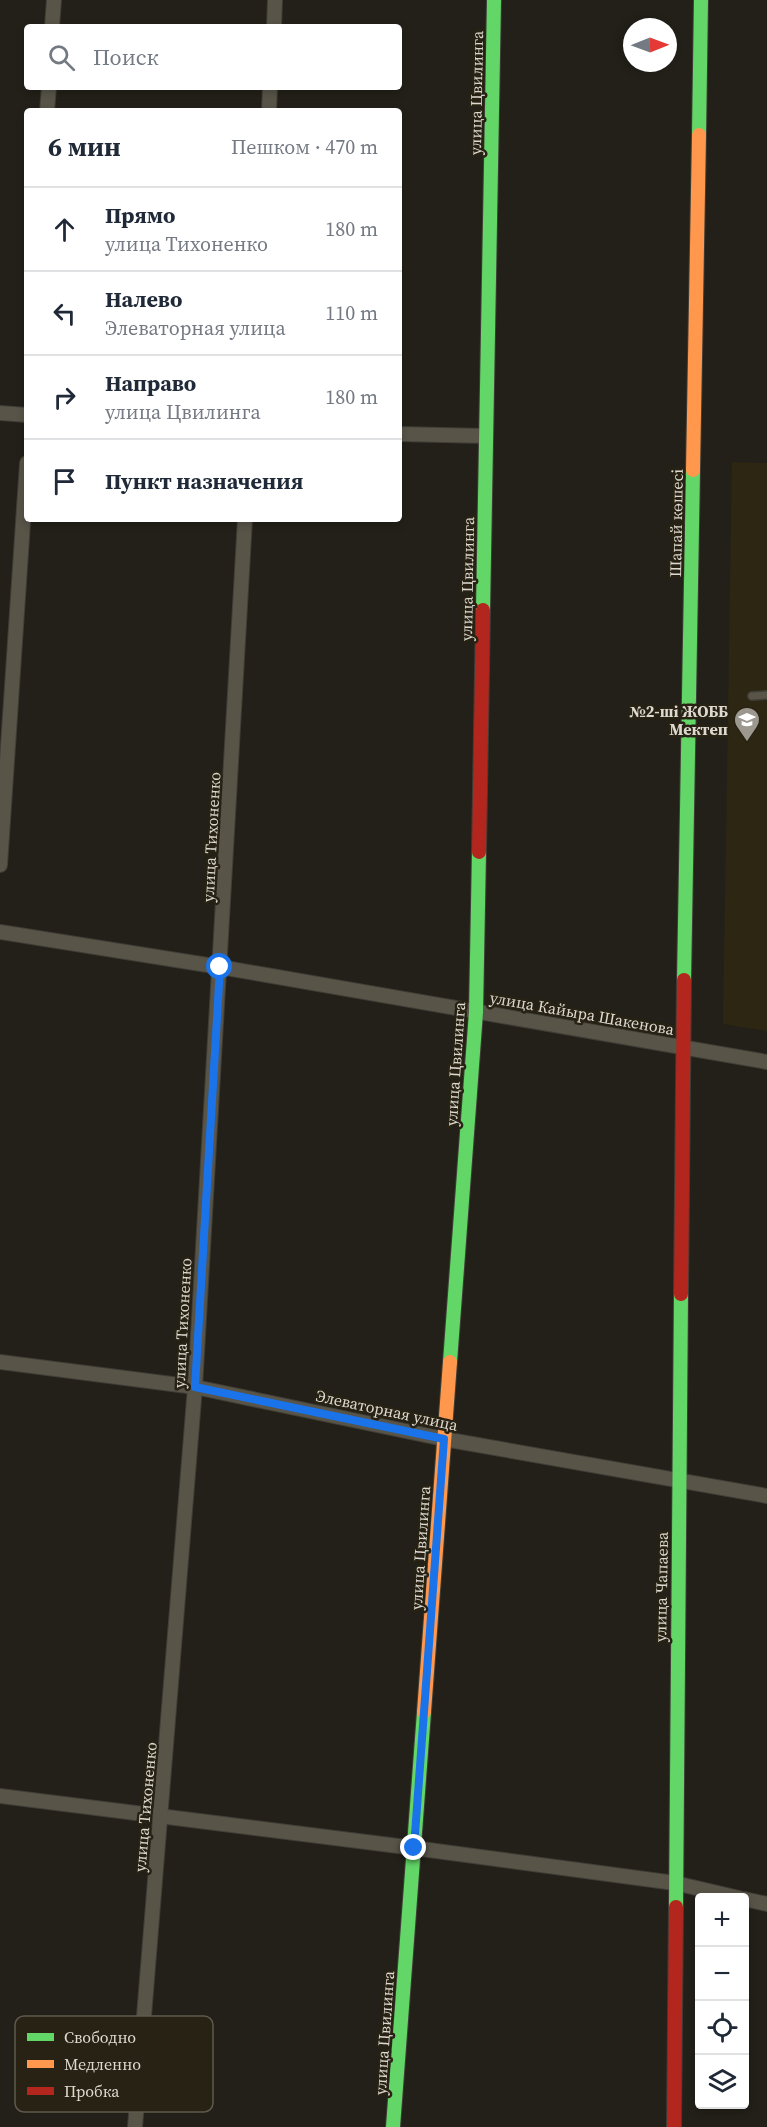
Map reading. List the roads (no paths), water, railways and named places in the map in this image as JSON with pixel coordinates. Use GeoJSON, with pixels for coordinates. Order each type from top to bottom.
{"type":"FeatureCollection","features":[{"type":"Feature","properties":{"kind":"street"},"geometry":{"type":"LineString","coordinates":[[52,24],[54,0]]}},
{"type":"Feature","properties":{"kind":"street"},"geometry":{"type":"LineString","coordinates":[[274,24],[275,0]]}},
{"type":"Feature","properties":{"kind":"street","name":"улица Цвилинга"},"geometry":{"type":"LineString","coordinates":[[393,2127],[476,1012],[494,0]]}},
{"type":"Feature","properties":{"kind":"street","name":"Шапай көшесі"},"geometry":{"type":"LineString","coordinates":[[684,1047],[701,0]]}},
{"type":"Feature","properties":{"kind":"street"},"geometry":{"type":"LineString","coordinates":[[47,108],[49,90]]}},
{"type":"Feature","properties":{"kind":"street"},"geometry":{"type":"LineString","coordinates":[[269,108],[270,90]]}},
{"type":"Feature","properties":{"kind":"street"},"geometry":{"type":"LineString","coordinates":[[0,413],[24,415]]}},
{"type":"Feature","properties":{"kind":"street"},"geometry":{"type":"LineString","coordinates":[[402,434],[486,436]]}},
{"type":"Feature","properties":{"kind":"street"},"geometry":{"type":"LineString","coordinates":[[0,865],[24,508]]}},
{"type":"Feature","properties":{"kind":"street","name":"улица Тихоненко"},"geometry":{"type":"LineString","coordinates":[[144,2016],[195,1387],[245,522]]}},
{"type":"Feature","properties":{"kind":"street","name":"улица Кайыра Шакенова"},"geometry":{"type":"LineString","coordinates":[[0,932],[220,967],[767,1062]]}},
{"type":"Feature","properties":{"kind":"street","name":"улица Чапаева"},"geometry":{"type":"LineString","coordinates":[[674,2127],[684,1047]]}},
{"type":"Feature","properties":{"kind":"street","name":"Элеваторная улица"},"geometry":{"type":"LineString","coordinates":[[0,1362],[195,1387],[444,1439],[767,1496]]}},
{"type":"Feature","properties":{"kind":"street"},"geometry":{"type":"LineString","coordinates":[[0,1796],[675,1883],[718,1893]]}},
{"type":"Feature","properties":{"kind":"street"},"geometry":{"type":"LineString","coordinates":[[749,1900],[767,1904]]}},
{"type":"Feature","properties":{"kind":"street","name":"улица Тихоненко"},"geometry":{"type":"LineString","coordinates":[[135,2127],[136,2112]]}},
{"type":"Feature","properties":{"kind":"lane"},"geometry":{"type":"LineString","coordinates":[[752,696],[767,695]]}},
{"type":"Feature","properties":{"kind":"place","name":"№2-ші ЖОББ Мектеп"},"geometry":{"type":"Point","coordinates":[747,743]}}]}
